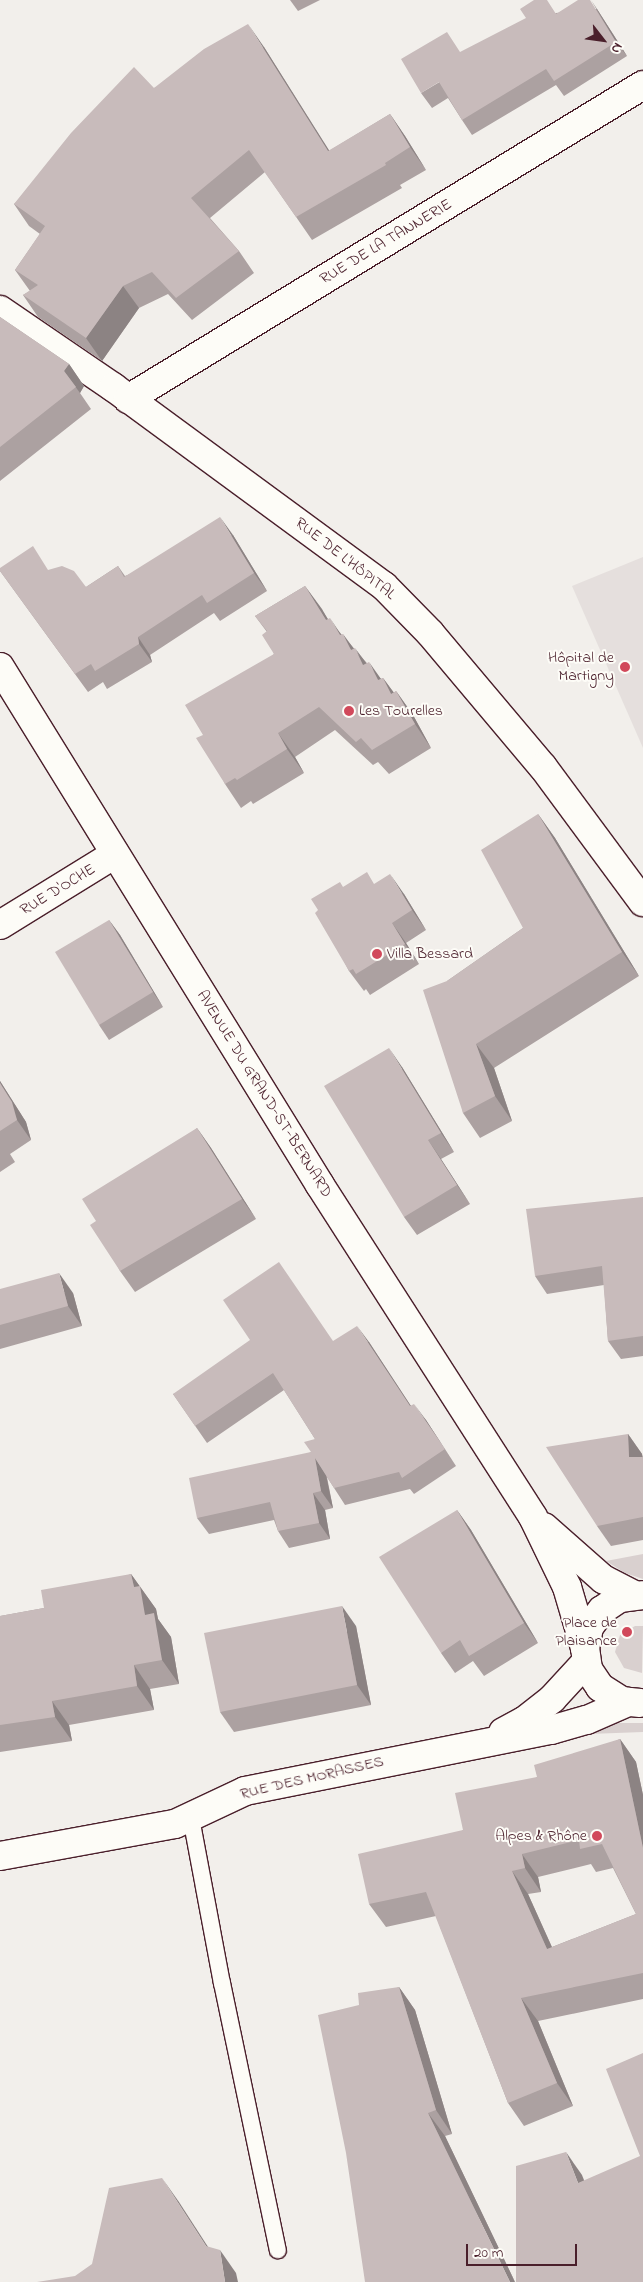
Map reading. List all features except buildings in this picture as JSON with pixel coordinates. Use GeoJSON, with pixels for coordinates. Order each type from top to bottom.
{"type":"FeatureCollection","features":[{"type":"Feature","properties":{"kind":"street","name":"RUE DE LA TANNERIE"},"geometry":{"type":"LineString","coordinates":[[128,399],[643,84]]}},
{"type":"Feature","properties":{"kind":"street","name":"RUE DE L'HÔPITAL"},"geometry":{"type":"LineString","coordinates":[[0,310],[128,399],[384,586],[430,633],[542,767],[643,902]]}},
{"type":"Feature","properties":{"kind":"street","name":"AVENUE DU GRAND-ST-BERNARD"},"geometry":{"type":"LineString","coordinates":[[0,666],[320,1185],[533,1517],[567,1587],[585,1655],[600,1687],[610,1695],[636,1703]]}},
{"type":"Feature","properties":{"kind":"street","name":"RUE D'OCHE"},"geometry":{"type":"LineString","coordinates":[[0,924],[115,854]]}},
{"type":"Feature","properties":{"kind":"street","name":"AVENUE DU GRAND-ST-BERNARD"},"geometry":{"type":"LineString","coordinates":[[533,1517],[603,1579],[638,1595]]}},
{"type":"Feature","properties":{"kind":"street"},"geometry":{"type":"LineString","coordinates":[[585,1655],[587,1634],[597,1615],[613,1601],[638,1595]]}},
{"type":"Feature","properties":{"kind":"street","name":"RUE DES MORASSES"},"geometry":{"type":"LineString","coordinates":[[482,1742],[537,1711],[566,1686],[585,1655]]}},
{"type":"Feature","properties":{"kind":"street","name":"RUE DES MORASSES"},"geometry":{"type":"LineString","coordinates":[[0,1856],[192,1818],[245,1791],[576,1724],[636,1703]]}},
{"type":"Feature","properties":{"kind":"lane"},"geometry":{"type":"LineString","coordinates":[[192,1818],[222,1983],[278,2250]]}},
{"type":"Feature","properties":{"kind":"shaded area","name":"Hôpital de Martigny"},"geometry":{"type":"Polygon","coordinates":[[[643,557],[643,748],[572,586],[643,557]]]}},
{"type":"Feature","properties":{"kind":"shaded area"},"geometry":{"type":"Polygon","coordinates":[[[643,1554],[643,1579],[625,1573],[606,1561],[643,1554]]]}},
{"type":"Feature","properties":{"kind":"shaded area"},"geometry":{"type":"Polygon","coordinates":[[[635,1626],[643,1626],[642,1673],[624,1668],[615,1652],[620,1635],[635,1626]]]}},
{"type":"Feature","properties":{"kind":"shaded area"},"geometry":{"type":"Polygon","coordinates":[[[617,1723],[643,1723],[643,1732],[589,1734],[617,1723]]]}},
{"type":"Feature","properties":{"kind":"place","name":"Hôpital de Martigny"},"geometry":{"type":"Point","coordinates":[625,667]}},
{"type":"Feature","properties":{"kind":"place","name":"Les Tourelles"},"geometry":{"type":"Point","coordinates":[349,711]}},
{"type":"Feature","properties":{"kind":"place","name":"Villa Bessard"},"geometry":{"type":"Point","coordinates":[377,954]}},
{"type":"Feature","properties":{"kind":"place","name":"Place de Plaisance"},"geometry":{"type":"Point","coordinates":[627,1632]}},
{"type":"Feature","properties":{"kind":"place","name":"Alpes & Rhône"},"geometry":{"type":"Point","coordinates":[597,1836]}}]}
